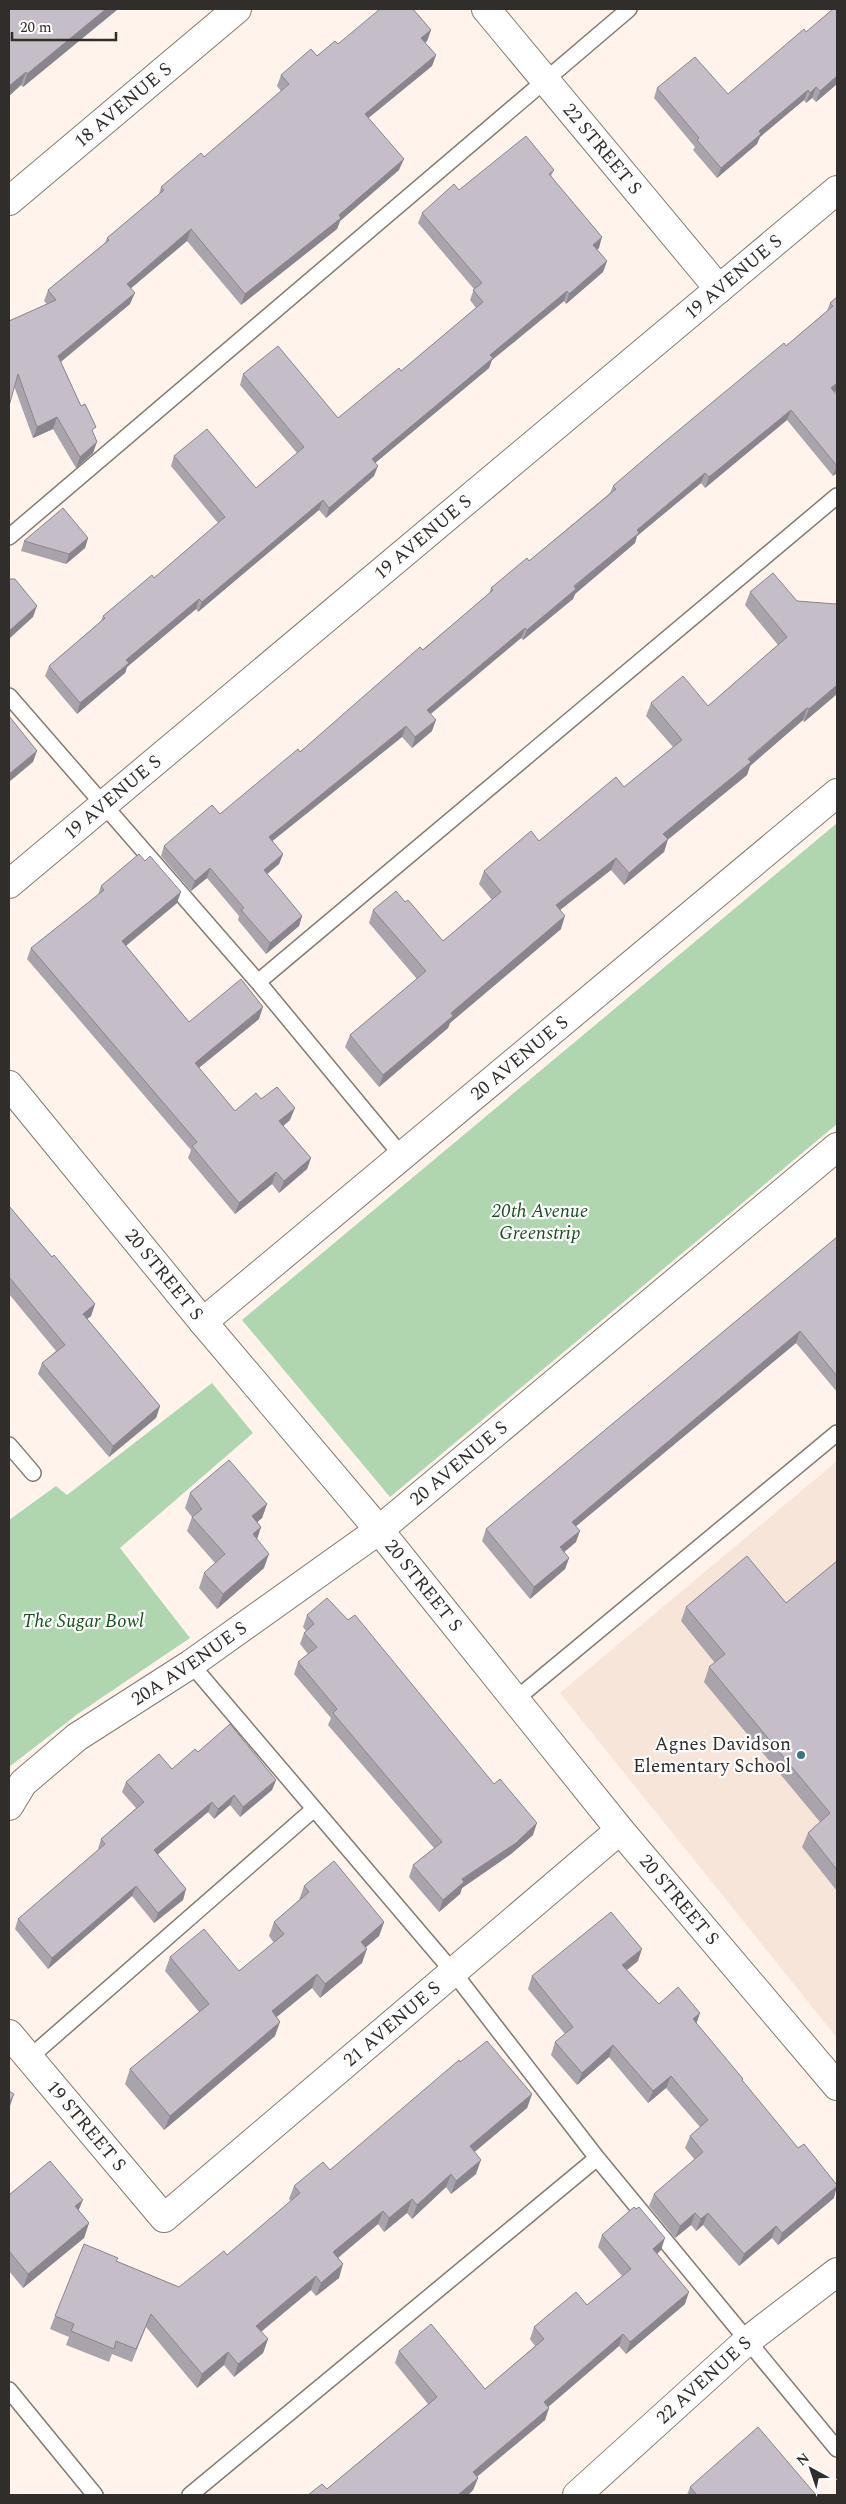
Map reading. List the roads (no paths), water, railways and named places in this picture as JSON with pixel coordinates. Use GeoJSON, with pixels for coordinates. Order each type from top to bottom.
{"type":"FeatureCollection","features":[{"type":"Feature","properties":{"kind":"street","name":"18 AVENUE S"},"geometry":{"type":"LineString","coordinates":[[9,201],[237,9]]}},
{"type":"Feature","properties":{"kind":"street","name":"22 STREET S"},"geometry":{"type":"LineString","coordinates":[[486,9],[718,290]]}},
{"type":"Feature","properties":{"kind":"street","name":"19 AVENUE S"},"geometry":{"type":"LineString","coordinates":[[9,884],[837,190]]}},
{"type":"Feature","properties":{"kind":"street","name":"20 AVENUE S"},"geometry":{"type":"LineString","coordinates":[[203,1322],[837,793]]}},
{"type":"Feature","properties":{"kind":"street","name":"20 STREET S"},"geometry":{"type":"LineString","coordinates":[[9,1085],[203,1322],[379,1530],[620,1830],[837,2086]]}},
{"type":"Feature","properties":{"kind":"street","name":"20 AVENUE S"},"geometry":{"type":"LineString","coordinates":[[379,1530],[837,1147]]}},
{"type":"Feature","properties":{"kind":"street","name":"20A AVENUE S"},"geometry":{"type":"LineString","coordinates":[[9,1806],[22,1783],[77,1737],[191,1664],[379,1530]]}},
{"type":"Feature","properties":{"kind":"street","name":"21 AVENUE S"},"geometry":{"type":"LineString","coordinates":[[164,2218],[620,1830]]}},
{"type":"Feature","properties":{"kind":"street","name":"19 STREET S"},"geometry":{"type":"LineString","coordinates":[[9,2034],[164,2218]]}},
{"type":"Feature","properties":{"kind":"street","name":"22 AVENUE S"},"geometry":{"type":"LineString","coordinates":[[582,2494],[747,2341],[837,2272]]}},
{"type":"Feature","properties":{"kind":"lane"},"geometry":{"type":"LineString","coordinates":[[9,537],[629,9]]}},
{"type":"Feature","properties":{"kind":"lane"},"geometry":{"type":"LineString","coordinates":[[258,982],[837,496]]}},
{"type":"Feature","properties":{"kind":"lane"},"geometry":{"type":"LineString","coordinates":[[9,696],[258,982],[402,1156]]}},
{"type":"Feature","properties":{"kind":"lane"},"geometry":{"type":"LineString","coordinates":[[516,1699],[837,1433]]}},
{"type":"Feature","properties":{"kind":"lane"},"geometry":{"type":"LineString","coordinates":[[9,1445],[33,1473]]}},
{"type":"Feature","properties":{"kind":"lane"},"geometry":{"type":"LineString","coordinates":[[191,1664],[454,1973],[598,2158],[837,2449]]}},
{"type":"Feature","properties":{"kind":"lane"},"geometry":{"type":"LineString","coordinates":[[28,2058],[314,1809]]}},
{"type":"Feature","properties":{"kind":"lane"},"geometry":{"type":"LineString","coordinates":[[190,2495],[598,2158]]}},
{"type":"Feature","properties":{"kind":"lane"},"geometry":{"type":"LineString","coordinates":[[9,2390],[95,2495]]}},
{"type":"Feature","properties":{"kind":"place","name":"Agnes Davidson Elementary School"},"geometry":{"type":"Point","coordinates":[801,1755]}},
{"type":"Feature","properties":{"kind":"park label","name":"20th Avenue Greenstrip"},"geometry":{"type":"Point","coordinates":[540,1222]}},
{"type":"Feature","properties":{"kind":"park label","name":"The Sugar Bowl"},"geometry":{"type":"Point","coordinates":[83,1621]}}]}
